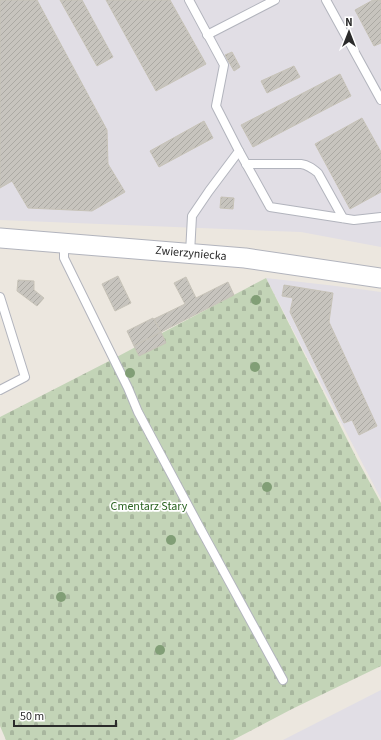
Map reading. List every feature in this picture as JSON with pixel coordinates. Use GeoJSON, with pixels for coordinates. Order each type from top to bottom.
{"type":"FeatureCollection","features":[{"type":"Feature","properties":{"kind":"street","name":"Zwierzyniecka"},"geometry":{"type":"LineString","coordinates":[[0,238],[64,242],[245,258],[381,278]]}},
{"type":"Feature","properties":{"kind":"lane"},"geometry":{"type":"LineString","coordinates":[[188,0],[224,66],[216,106],[270,207],[354,220],[381,217]]}},
{"type":"Feature","properties":{"kind":"lane"},"geometry":{"type":"LineString","coordinates":[[207,35],[275,0]]}},
{"type":"Feature","properties":{"kind":"lane"},"geometry":{"type":"LineString","coordinates":[[326,0],[381,100]]}},
{"type":"Feature","properties":{"kind":"lane"},"geometry":{"type":"LineString","coordinates":[[190,253],[192,216],[239,151]]}},
{"type":"Feature","properties":{"kind":"lane"},"geometry":{"type":"LineString","coordinates":[[246,164],[301,164],[311,167],[318,173],[343,218]]}},
{"type":"Feature","properties":{"kind":"lane"},"geometry":{"type":"LineString","coordinates":[[64,242],[64,258],[128,388],[138,412],[283,680]]}},
{"type":"Feature","properties":{"kind":"lane"},"geometry":{"type":"LineString","coordinates":[[0,297],[25,377],[0,390]]}},
{"type":"Feature","properties":{"kind":"shaded area"},"geometry":{"type":"Polygon","coordinates":[[[0,0],[381,0],[381,247],[301,232],[0,220],[0,0]]]}},
{"type":"Feature","properties":{"kind":"shaded area"},"geometry":{"type":"Polygon","coordinates":[[[266,278],[381,292],[381,499],[266,278]]]}},
{"type":"Feature","properties":{"kind":"shaded area"},"geometry":{"type":"Polygon","coordinates":[[[381,690],[381,740],[283,740],[381,690]]]}},
{"type":"Feature","properties":{"kind":"green space","name":"Cmentarz Stary"},"geometry":{"type":"Polygon","coordinates":[[[266,278],[357,459],[381,503],[381,666],[292,709],[233,740],[6,740],[0,726],[0,417],[266,278]]]}},
{"type":"Feature","properties":{"kind":"building"},"geometry":{"type":"Polygon","coordinates":[[[0,0],[37,0],[107,130],[108,164],[125,192],[92,211],[28,208],[12,181],[0,188],[0,0]]]}},
{"type":"Feature","properties":{"kind":"building"},"geometry":{"type":"Polygon","coordinates":[[[60,0],[82,0],[113,57],[97,66],[60,0]]]}},
{"type":"Feature","properties":{"kind":"building"},"geometry":{"type":"Polygon","coordinates":[[[106,0],[170,0],[206,64],[156,91],[106,0]]]}},
{"type":"Feature","properties":{"kind":"building"},"geometry":{"type":"Polygon","coordinates":[[[373,0],[381,0],[381,43],[374,46],[355,10],[373,0]]]}},
{"type":"Feature","properties":{"kind":"building"},"geometry":{"type":"Polygon","coordinates":[[[232,52],[240,67],[234,71],[225,55],[232,52]]]}},
{"type":"Feature","properties":{"kind":"building"},"geometry":{"type":"Polygon","coordinates":[[[294,66],[300,77],[267,93],[261,81],[294,66]]]}},
{"type":"Feature","properties":{"kind":"building"},"geometry":{"type":"Polygon","coordinates":[[[340,74],[351,96],[253,147],[241,125],[340,74]]]}},
{"type":"Feature","properties":{"kind":"building"},"geometry":{"type":"Polygon","coordinates":[[[362,118],[381,152],[381,192],[350,209],[315,144],[362,118]]]}},
{"type":"Feature","properties":{"kind":"building"},"geometry":{"type":"Polygon","coordinates":[[[204,121],[213,138],[159,167],[150,151],[204,121]]]}},
{"type":"Feature","properties":{"kind":"building"},"geometry":{"type":"Polygon","coordinates":[[[221,197],[234,198],[233,209],[220,208],[221,197]]]}},
{"type":"Feature","properties":{"kind":"building"},"geometry":{"type":"Polygon","coordinates":[[[118,276],[131,303],[115,311],[102,284],[118,276]]]}},
{"type":"Feature","properties":{"kind":"building"},"geometry":{"type":"Polygon","coordinates":[[[186,277],[196,298],[228,282],[234,295],[161,332],[154,319],[185,304],[174,283],[186,277]]]}},
{"type":"Feature","properties":{"kind":"building"},"geometry":{"type":"Polygon","coordinates":[[[18,280],[34,281],[34,290],[44,298],[37,306],[17,291],[18,280]]]}},
{"type":"Feature","properties":{"kind":"building"},"geometry":{"type":"Polygon","coordinates":[[[284,285],[333,293],[329,322],[377,426],[359,435],[352,420],[344,423],[290,312],[293,298],[282,296],[284,285]]]}},
{"type":"Feature","properties":{"kind":"building"},"geometry":{"type":"Polygon","coordinates":[[[153,318],[161,332],[134,346],[127,331],[153,318]]]}},
{"type":"Feature","properties":{"kind":"building"},"geometry":{"type":"Polygon","coordinates":[[[161,332],[166,343],[139,356],[134,346],[161,332]]]}}]}
